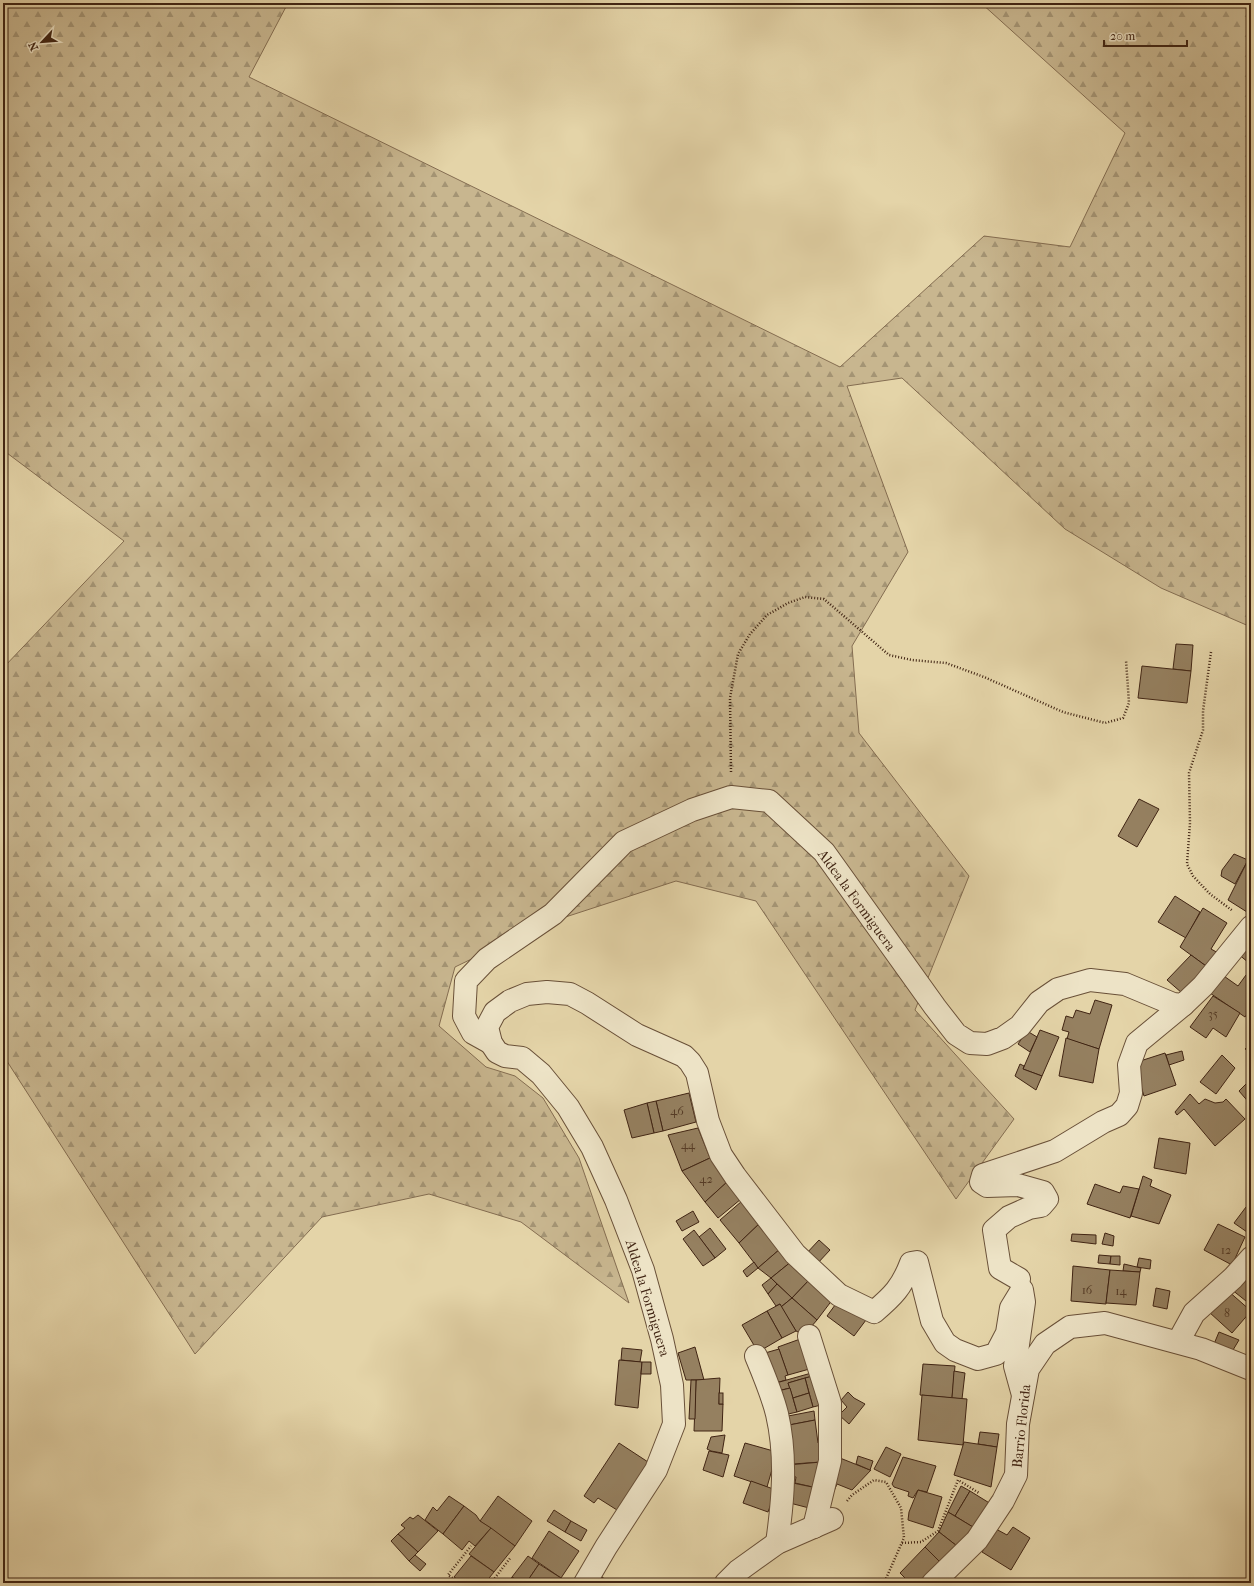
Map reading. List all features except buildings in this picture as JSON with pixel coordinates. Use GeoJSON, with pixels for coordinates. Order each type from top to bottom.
{"type":"FeatureCollection","features":[{"type":"Feature","properties":{"kind":"street","name":"Aldea la Formiguera"},"geometry":{"type":"LineString","coordinates":[[585,1583],[606,1547],[656,1470],[674,1424],[672,1385],[662,1339],[643,1270],[616,1200],[592,1147],[568,1107],[541,1074],[522,1058],[505,1056],[497,1052],[491,1043],[473,1033],[464,1016],[466,981],[487,959],[553,914],[624,842],[692,810],[731,798],[769,801],[824,852],[935,1007],[956,1034],[970,1043],[987,1044],[1003,1038],[1020,1026],[1039,1002],[1058,989],[1090,980],[1125,984],[1173,1004],[1183,1005]]}},
{"type":"Feature","properties":{"kind":"street"},"geometry":{"type":"LineString","coordinates":[[1019,1279],[1000,1268],[994,1230],[1009,1216],[1030,1208],[1041,1206],[1047,1199],[1043,1192],[1018,1185],[987,1186],[981,1182],[984,1175],[1055,1151],[1119,1114],[1127,1106],[1131,1093],[1129,1065],[1137,1043],[1183,1005],[1203,986],[1243,920]]}},
{"type":"Feature","properties":{"kind":"street"},"geometry":{"type":"LineString","coordinates":[[491,1043],[487,1027],[495,1012],[510,1001],[527,994],[547,992],[570,994],[587,1003],[637,1036],[684,1056],[697,1072],[708,1121],[720,1155],[795,1254],[839,1295],[874,1312],[891,1298],[904,1280],[911,1263],[917,1262],[932,1321],[945,1344],[955,1350],[978,1359],[996,1354],[1007,1333],[1012,1308],[1022,1290],[1024,1302],[1015,1366],[1023,1395]]}},
{"type":"Feature","properties":{"kind":"street"},"geometry":{"type":"LineString","coordinates":[[1178,1342],[1194,1313],[1251,1258]]}},
{"type":"Feature","properties":{"kind":"street","name":"Barrio Florida"},"geometry":{"type":"LineString","coordinates":[[933,1583],[977,1540],[1000,1505],[1016,1475],[1018,1424],[1028,1369],[1045,1344],[1070,1327],[1105,1323],[1201,1349],[1251,1369]]}},
{"type":"Feature","properties":{"kind":"street"},"geometry":{"type":"LineString","coordinates":[[726,1583],[738,1571],[777,1543],[822,1523],[830,1461],[830,1403],[809,1336]]}},
{"type":"Feature","properties":{"kind":"street"},"geometry":{"type":"LineString","coordinates":[[756,1356],[766,1379],[777,1415],[783,1460],[782,1506],[777,1543]]}},
{"type":"Feature","properties":{"kind":"path"},"geometry":{"type":"LineString","coordinates":[[731,798],[730,698],[738,654],[750,634],[767,615],[788,603],[805,597],[824,599],[889,655],[912,660],[946,663],[984,677],[1063,712],[1104,723],[1123,718],[1129,703],[1126,660]]}},
{"type":"Feature","properties":{"kind":"path"},"geometry":{"type":"LineString","coordinates":[[1211,652],[1203,711],[1203,730],[1189,773],[1190,823],[1187,864],[1193,876],[1210,894],[1243,920]]}},
{"type":"Feature","properties":{"kind":"path"},"geometry":{"type":"LineString","coordinates":[[822,1523],[852,1495],[874,1480],[886,1482],[901,1508],[904,1538],[884,1583]]}},
{"type":"Feature","properties":{"kind":"path"},"geometry":{"type":"LineString","coordinates":[[902,1543],[921,1542],[938,1530],[958,1480],[1000,1505]]}},
{"type":"Feature","properties":{"kind":"path"},"geometry":{"type":"LineString","coordinates":[[460,1583],[448,1575],[470,1546]]}},
{"type":"Feature","properties":{"kind":"path"},"geometry":{"type":"LineString","coordinates":[[491,1583],[511,1557]]}},
{"type":"Feature","properties":{"kind":"green space"},"geometry":{"type":"Polygon","coordinates":[[[3,3],[288,3],[249,77],[840,367],[984,236],[1070,247],[1125,133],[981,3],[1251,3],[1251,627],[1161,588],[1065,529],[902,378],[847,386],[908,552],[852,646],[859,733],[969,876],[915,1010],[1014,1119],[956,1199],[756,901],[676,881],[544,924],[455,967],[439,1026],[486,1067],[515,1076],[543,1098],[579,1158],[629,1303],[521,1222],[429,1194],[322,1217],[195,1354],[3,1055],[3,668],[124,541],[3,450],[3,3]]]}}]}
